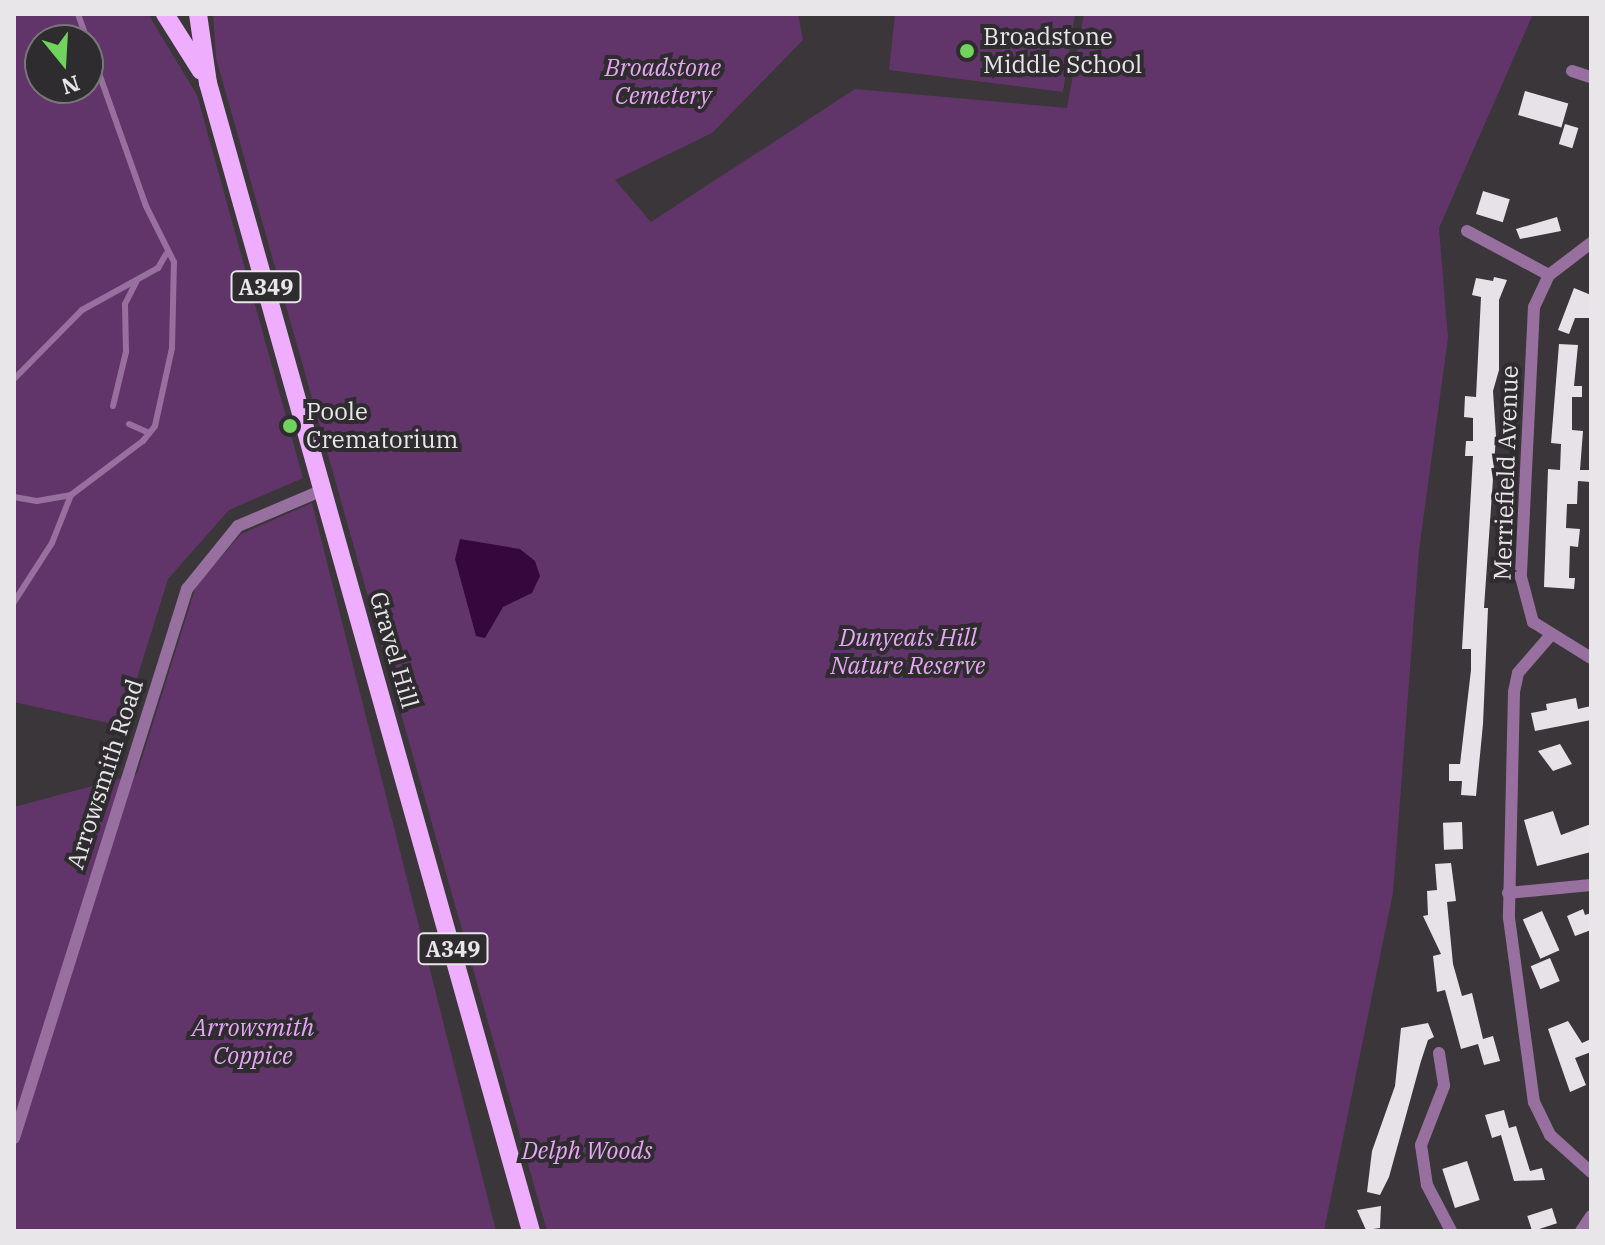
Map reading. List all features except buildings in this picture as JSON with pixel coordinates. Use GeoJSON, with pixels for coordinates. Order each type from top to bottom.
{"type":"FeatureCollection","features":[{"type":"Feature","properties":{"kind":"main road","name":"Gravel Hill"},"geometry":{"type":"LineString","coordinates":[[165,14],[208,83]]}},
{"type":"Feature","properties":{"kind":"main road","name":"Gravel Hill"},"geometry":{"type":"LineString","coordinates":[[198,14],[208,83],[531,1231]]}},
{"type":"Feature","properties":{"kind":"street"},"geometry":{"type":"LineString","coordinates":[[1572,71],[1591,77]]}},
{"type":"Feature","properties":{"kind":"street"},"geometry":{"type":"LineString","coordinates":[[1467,231],[1549,275],[1591,243]]}},
{"type":"Feature","properties":{"kind":"street","name":"Merriefield Avenue"},"geometry":{"type":"LineString","coordinates":[[1549,275],[1534,307],[1521,577],[1525,608],[1550,636]]}},
{"type":"Feature","properties":{"kind":"street","name":"Arrowsmith Road"},"geometry":{"type":"LineString","coordinates":[[14,1138],[187,589],[238,526],[323,490]]}},
{"type":"Feature","properties":{"kind":"street"},"geometry":{"type":"LineString","coordinates":[[1591,658],[1550,636],[1518,673],[1514,692],[1508,893],[1534,1102],[1550,1135],[1591,1172]]}},
{"type":"Feature","properties":{"kind":"street"},"geometry":{"type":"LineString","coordinates":[[1508,893],[1591,885]]}},
{"type":"Feature","properties":{"kind":"street"},"geometry":{"type":"LineString","coordinates":[[1439,1053],[1444,1086],[1421,1145],[1427,1185],[1451,1231]]}},
{"type":"Feature","properties":{"kind":"street"},"geometry":{"type":"LineString","coordinates":[[1581,1231],[1591,1216]]}},
{"type":"Feature","properties":{"kind":"lane"},"geometry":{"type":"LineString","coordinates":[[14,497],[37,501],[71,495],[149,433],[172,348],[177,275],[166,254],[78,14]]}},
{"type":"Feature","properties":{"kind":"lane"},"geometry":{"type":"LineString","coordinates":[[14,379],[82,310],[158,268],[166,254]]}},
{"type":"Feature","properties":{"kind":"lane"},"geometry":{"type":"LineString","coordinates":[[113,406],[126,352],[125,304],[137,281]]}},
{"type":"Feature","properties":{"kind":"lane"},"geometry":{"type":"LineString","coordinates":[[129,424],[149,433]]}},
{"type":"Feature","properties":{"kind":"lane"},"geometry":{"type":"LineString","coordinates":[[14,602],[52,543],[71,495]]}},
{"type":"Feature","properties":{"kind":"green space"},"geometry":{"type":"Polygon","coordinates":[[[14,14],[148,14],[197,95],[303,478],[229,510],[168,579],[122,726],[14,702],[14,14]]]}},
{"type":"Feature","properties":{"kind":"green space","name":"Dunyeats Hill Nature Reserve"},"geometry":{"type":"Polygon","coordinates":[[[213,14],[798,14],[803,40],[712,133],[615,180],[651,222],[855,89],[1067,108],[1084,14],[1533,14],[1439,228],[1448,338],[1419,550],[1393,893],[1324,1231],[547,1231],[216,58],[213,14]]]}},
{"type":"Feature","properties":{"kind":"green space","name":"Broadstone Middle School"},"geometry":{"type":"Polygon","coordinates":[[[895,14],[1075,14],[1063,92],[889,70],[895,14]]]}},
{"type":"Feature","properties":{"kind":"green space","name":"Arrowsmith Coppice"},"geometry":{"type":"Polygon","coordinates":[[[312,503],[496,1231],[14,1231],[14,807],[137,774],[196,586],[241,534],[312,503]]]}},
{"type":"Feature","properties":{"kind":"shaded area"},"geometry":{"type":"Polygon","coordinates":[[[460,539],[520,549],[535,561],[540,576],[532,593],[503,607],[485,638],[476,636],[455,559],[460,539]]]}},
{"type":"Feature","properties":{"kind":"place","name":"Broadstone Middle School"},"geometry":{"type":"Point","coordinates":[967,51]}},
{"type":"Feature","properties":{"kind":"place","name":"Poole Crematorium"},"geometry":{"type":"Point","coordinates":[290,426]}},
{"type":"Feature","properties":{"kind":"park label","name":"Broadstone Cemetery"},"geometry":{"type":"Point","coordinates":[663,82]}},
{"type":"Feature","properties":{"kind":"park label","name":"Delph Woods"},"geometry":{"type":"Point","coordinates":[587,1151]}}]}
